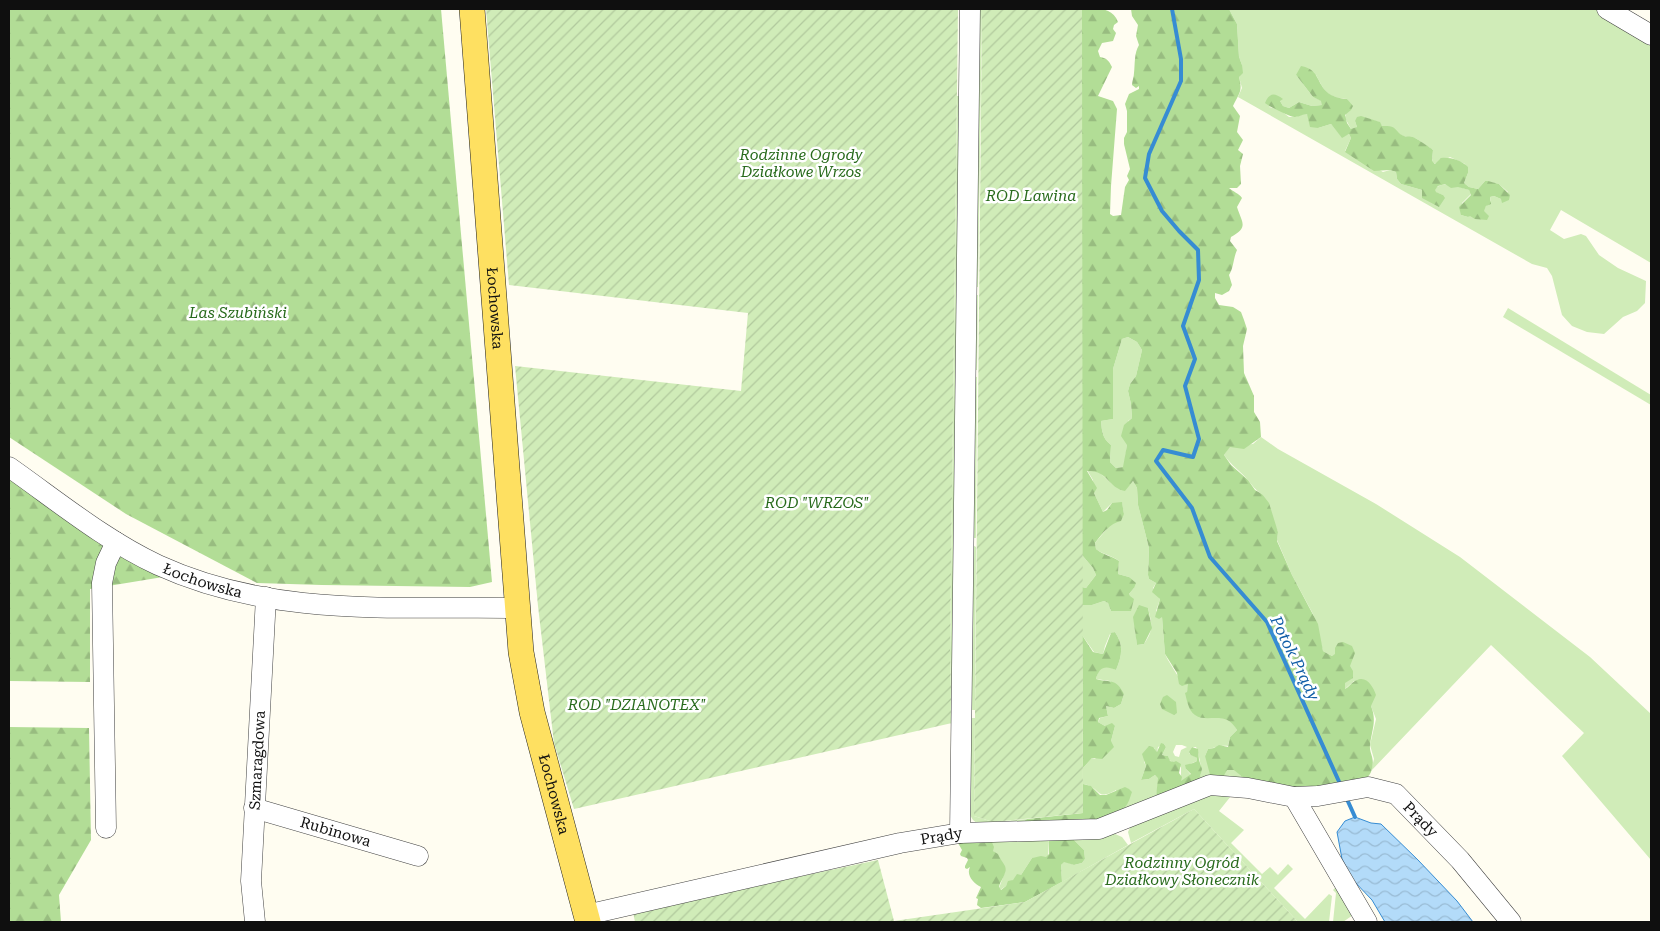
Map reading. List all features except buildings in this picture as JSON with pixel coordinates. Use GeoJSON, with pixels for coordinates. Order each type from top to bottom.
{"type":"FeatureCollection","features":[{"type":"Feature","properties":{"kind":"main road","name":"Łochowska"},"geometry":{"type":"LineString","coordinates":[[472,9],[521,652],[526,688],[587,919]]}},
{"type":"Feature","properties":{"kind":"street"},"geometry":{"type":"LineString","coordinates":[[960,833],[970,9]]}},
{"type":"Feature","properties":{"kind":"street"},"geometry":{"type":"LineString","coordinates":[[1607,9],[1651,36]]}},
{"type":"Feature","properties":{"kind":"street","name":"Łochowska"},"geometry":{"type":"LineString","coordinates":[[9,467],[116,542],[157,565],[209,585],[266,597],[343,608],[517,608]]}},
{"type":"Feature","properties":{"kind":"street"},"geometry":{"type":"LineString","coordinates":[[106,828],[102,583],[106,564],[116,542]]}},
{"type":"Feature","properties":{"kind":"street","name":"Szmaragdowa"},"geometry":{"type":"LineString","coordinates":[[255,922],[251,881],[266,597]]}},
{"type":"Feature","properties":{"kind":"street","name":"Prądy"},"geometry":{"type":"LineString","coordinates":[[587,919],[900,843],[960,833],[1099,829],[1210,785],[1248,788],[1294,797],[1318,796],[1368,787],[1396,794],[1460,860],[1511,922]]}},
{"type":"Feature","properties":{"kind":"street"},"geometry":{"type":"LineString","coordinates":[[1294,797],[1367,922]]}},
{"type":"Feature","properties":{"kind":"street","name":"Rubinowa"},"geometry":{"type":"LineString","coordinates":[[254,808],[418,856]]}},
{"type":"Feature","properties":{"kind":"green space","name":"Las Szubiński"},"geometry":{"type":"Polygon","coordinates":[[[9,9],[441,9],[492,582],[470,587],[257,583],[126,514],[9,437],[9,9]]]}},
{"type":"Feature","properties":{"kind":"green space"},"geometry":{"type":"Polygon","coordinates":[[[486,9],[958,9],[950,653],[952,723],[574,809],[554,743],[538,606],[515,366],[741,391],[748,313],[509,285],[486,9]]]}},
{"type":"Feature","properties":{"kind":"green space"},"geometry":{"type":"Polygon","coordinates":[[[973,9],[982,9],[978,287],[971,287],[973,9]]]}},
{"type":"Feature","properties":{"kind":"green space","name":"ROD Lawina"},"geometry":{"type":"Polygon","coordinates":[[[982,9],[1082,9],[1083,813],[993,822],[974,816],[982,9]]]}},
{"type":"Feature","properties":{"kind":"green space"},"geometry":{"type":"Polygon","coordinates":[[[1082,9],[1108,11],[1112,13],[1118,22],[1114,25],[1113,29],[1116,33],[1113,41],[1102,43],[1098,51],[1100,57],[1108,60],[1112,67],[1098,96],[1113,101],[1117,109],[1111,186],[1110,214],[1113,216],[1121,215],[1125,187],[1129,180],[1127,176],[1130,169],[1124,144],[1127,132],[1125,104],[1129,94],[1139,89],[1139,86],[1136,88],[1132,85],[1135,55],[1139,45],[1136,36],[1138,25],[1132,16],[1131,9],[1229,9],[1237,24],[1239,57],[1243,73],[1239,77],[1239,95],[1233,106],[1240,116],[1237,132],[1243,140],[1238,150],[1243,154],[1240,166],[1241,184],[1237,188],[1229,188],[1242,198],[1237,207],[1243,224],[1240,230],[1231,237],[1230,241],[1237,250],[1229,275],[1232,285],[1229,291],[1222,295],[1215,293],[1215,298],[1219,305],[1233,307],[1241,312],[1247,329],[1243,346],[1244,373],[1254,396],[1254,412],[1260,422],[1261,437],[1244,449],[1230,447],[1224,455],[1231,465],[1269,503],[1278,532],[1277,541],[1292,575],[1318,624],[1323,651],[1332,656],[1335,654],[1335,648],[1338,643],[1343,642],[1352,646],[1355,653],[1350,666],[1353,671],[1353,678],[1345,683],[1345,689],[1355,681],[1362,679],[1371,685],[1375,692],[1376,695],[1371,706],[1374,721],[1370,745],[1373,763],[1370,774],[1357,786],[1247,793],[1241,776],[1234,770],[1227,770],[1222,779],[1212,782],[1205,756],[1208,749],[1219,745],[1228,747],[1230,737],[1237,730],[1227,720],[1222,718],[1205,718],[1193,713],[1188,705],[1185,693],[1187,692],[1188,684],[1182,686],[1179,684],[1177,673],[1165,654],[1162,617],[1159,619],[1155,617],[1160,599],[1152,592],[1156,583],[1149,579],[1148,575],[1149,548],[1138,505],[1137,488],[1133,481],[1125,491],[1119,489],[1099,473],[1087,471],[1097,488],[1094,493],[1103,512],[1112,503],[1122,502],[1124,514],[1121,521],[1110,526],[1095,543],[1096,549],[1119,561],[1118,574],[1129,577],[1136,583],[1129,594],[1134,599],[1131,611],[1111,611],[1108,603],[1104,601],[1092,605],[1082,605],[1082,587],[1086,588],[1096,575],[1093,568],[1082,555],[1082,9]],[[1128,337],[1122,339],[1113,369],[1113,419],[1101,421],[1104,437],[1111,445],[1110,462],[1116,468],[1123,467],[1127,445],[1121,436],[1124,425],[1132,418],[1128,391],[1130,384],[1136,376],[1142,350],[1137,342],[1128,337]]]}},
{"type":"Feature","properties":{"kind":"green space"},"geometry":{"type":"Polygon","coordinates":[[[1229,9],[1601,9],[1651,41],[1651,263],[1561,210],[1550,230],[1564,239],[1581,234],[1586,236],[1599,255],[1618,268],[1646,281],[1645,303],[1637,311],[1623,317],[1604,334],[1587,332],[1572,326],[1562,315],[1552,276],[1547,268],[1532,264],[1238,97],[1242,88],[1239,77],[1242,65],[1239,57],[1237,24],[1229,9]],[[1296,75],[1313,97],[1322,101],[1322,105],[1312,106],[1299,102],[1289,108],[1283,106],[1280,101],[1269,107],[1280,110],[1289,117],[1307,114],[1318,128],[1331,124],[1342,137],[1349,134],[1351,138],[1345,151],[1383,172],[1390,170],[1396,172],[1397,179],[1401,184],[1422,190],[1423,193],[1443,195],[1434,190],[1446,184],[1469,190],[1471,194],[1462,203],[1461,215],[1468,217],[1470,215],[1479,219],[1491,201],[1490,197],[1494,196],[1501,199],[1508,192],[1499,184],[1485,181],[1478,189],[1469,187],[1464,183],[1468,173],[1465,164],[1450,157],[1436,164],[1432,162],[1433,150],[1417,139],[1403,136],[1382,126],[1379,122],[1364,118],[1355,121],[1357,127],[1351,129],[1345,118],[1346,113],[1351,109],[1347,99],[1335,97],[1327,93],[1316,75],[1296,75]]]}},
{"type":"Feature","properties":{"kind":"green space"},"geometry":{"type":"Polygon","coordinates":[[[1301,66],[1309,68],[1314,72],[1329,93],[1336,97],[1347,99],[1353,106],[1345,115],[1351,129],[1357,127],[1355,121],[1357,117],[1361,116],[1380,122],[1382,126],[1394,128],[1405,136],[1414,137],[1433,150],[1432,161],[1435,164],[1441,158],[1462,162],[1468,167],[1464,183],[1469,187],[1478,189],[1485,181],[1499,184],[1510,195],[1509,200],[1502,203],[1501,199],[1494,196],[1490,197],[1491,204],[1486,206],[1484,211],[1489,216],[1487,220],[1475,219],[1470,216],[1461,215],[1459,207],[1471,195],[1469,190],[1458,187],[1451,188],[1445,184],[1438,186],[1435,190],[1445,198],[1439,207],[1422,198],[1422,190],[1401,184],[1397,179],[1396,172],[1390,170],[1374,171],[1345,152],[1351,138],[1349,134],[1342,138],[1331,124],[1318,128],[1310,127],[1307,114],[1293,117],[1265,103],[1270,95],[1277,95],[1283,99],[1280,101],[1283,106],[1289,108],[1299,102],[1312,106],[1322,105],[1321,101],[1313,97],[1296,75],[1301,66]]]}},
{"type":"Feature","properties":{"kind":"green space"},"geometry":{"type":"Polygon","coordinates":[[[957,96],[961,96],[952,712],[950,654],[957,96]]]}},
{"type":"Feature","properties":{"kind":"green space"},"geometry":{"type":"Polygon","coordinates":[[[971,295],[978,295],[977,370],[971,371],[971,295]]]}},
{"type":"Feature","properties":{"kind":"green space"},"geometry":{"type":"Polygon","coordinates":[[[1508,308],[1651,395],[1651,405],[1503,317],[1508,308]]]}},
{"type":"Feature","properties":{"kind":"green space"},"geometry":{"type":"Polygon","coordinates":[[[1128,337],[1137,342],[1142,350],[1136,376],[1130,384],[1128,391],[1132,418],[1128,421],[1124,467],[1116,468],[1110,462],[1111,445],[1104,437],[1101,421],[1113,419],[1113,369],[1122,339],[1128,337]]]}},
{"type":"Feature","properties":{"kind":"green space"},"geometry":{"type":"Polygon","coordinates":[[[971,376],[977,377],[976,538],[968,538],[971,376]]]}},
{"type":"Feature","properties":{"kind":"green space"},"geometry":{"type":"Polygon","coordinates":[[[1261,437],[1278,449],[1376,504],[1460,557],[1590,657],[1651,714],[1651,860],[1562,756],[1584,733],[1491,645],[1371,771],[1374,759],[1370,745],[1376,719],[1371,706],[1354,681],[1345,689],[1335,655],[1332,656],[1323,651],[1313,614],[1292,575],[1277,540],[1278,532],[1262,494],[1224,455],[1230,446],[1253,444],[1261,437]]]}},
{"type":"Feature","properties":{"kind":"green space"},"geometry":{"type":"Polygon","coordinates":[[[9,470],[169,576],[90,589],[90,682],[9,681],[9,470]]]}},
{"type":"Feature","properties":{"kind":"green space"},"geometry":{"type":"Polygon","coordinates":[[[1087,470],[1099,472],[1112,484],[1127,487],[1133,481],[1137,488],[1138,505],[1149,548],[1148,575],[1149,579],[1156,583],[1153,588],[1160,599],[1156,611],[1162,617],[1165,654],[1179,678],[1189,684],[1187,692],[1189,707],[1200,715],[1225,718],[1234,724],[1237,730],[1230,737],[1228,746],[1208,749],[1205,756],[1227,770],[1235,770],[1241,776],[1245,786],[1199,781],[1201,767],[1196,747],[1192,747],[1189,753],[1197,758],[1197,761],[1190,764],[1186,769],[1191,775],[1181,782],[1181,767],[1169,760],[1168,756],[1162,755],[1166,747],[1164,744],[1158,747],[1157,753],[1154,748],[1144,762],[1146,766],[1141,780],[1149,779],[1155,775],[1159,778],[1156,797],[1120,818],[1116,790],[1105,795],[1083,784],[1083,768],[1092,758],[1095,759],[1111,741],[1115,726],[1105,726],[1098,722],[1100,718],[1108,716],[1106,706],[1114,708],[1121,704],[1124,694],[1110,681],[1096,679],[1102,667],[1110,667],[1116,670],[1121,655],[1120,641],[1115,632],[1110,634],[1103,654],[1094,652],[1082,635],[1082,605],[1092,605],[1104,601],[1108,603],[1111,611],[1131,611],[1129,594],[1134,588],[1129,577],[1118,574],[1119,561],[1096,549],[1095,543],[1111,524],[1124,514],[1122,503],[1112,503],[1103,512],[1094,493],[1093,480],[1087,470]],[[1148,608],[1135,628],[1137,645],[1144,644],[1151,630],[1148,608]],[[1176,745],[1173,752],[1175,756],[1179,757],[1181,750],[1187,747],[1176,745]]]}},
{"type":"Feature","properties":{"kind":"green space"},"geometry":{"type":"Polygon","coordinates":[[[971,544],[976,547],[975,710],[969,710],[971,544]]]}},
{"type":"Feature","properties":{"kind":"green space"},"geometry":{"type":"Polygon","coordinates":[[[1082,555],[1093,568],[1096,575],[1086,588],[1082,587],[1082,555]]]}},
{"type":"Feature","properties":{"kind":"green space"},"geometry":{"type":"Polygon","coordinates":[[[1139,605],[1148,608],[1152,628],[1144,644],[1137,645],[1133,617],[1139,605]]]}},
{"type":"Feature","properties":{"kind":"green space"},"geometry":{"type":"Polygon","coordinates":[[[1115,632],[1121,646],[1120,660],[1116,670],[1103,668],[1096,679],[1116,683],[1124,694],[1121,704],[1114,708],[1106,706],[1108,716],[1099,718],[1098,722],[1105,726],[1112,723],[1115,726],[1111,741],[1114,747],[1102,759],[1092,758],[1083,768],[1082,635],[1093,652],[1103,654],[1111,633],[1115,632]]]}},
{"type":"Feature","properties":{"kind":"green space"},"geometry":{"type":"Polygon","coordinates":[[[1167,695],[1176,702],[1177,713],[1174,715],[1162,709],[1160,704],[1163,697],[1167,695]]]}},
{"type":"Feature","properties":{"kind":"green space"},"geometry":{"type":"Polygon","coordinates":[[[971,718],[975,718],[974,816],[993,822],[1027,819],[1024,821],[978,824],[967,810],[971,718]]]}},
{"type":"Feature","properties":{"kind":"green space"},"geometry":{"type":"Polygon","coordinates":[[[9,727],[89,728],[91,840],[59,895],[61,922],[9,922],[9,727]]]}},
{"type":"Feature","properties":{"kind":"green space"},"geometry":{"type":"Polygon","coordinates":[[[1161,743],[1166,747],[1162,755],[1168,756],[1170,761],[1176,761],[1181,764],[1179,773],[1182,777],[1181,781],[1191,774],[1185,765],[1197,761],[1197,758],[1189,752],[1192,747],[1198,749],[1202,769],[1199,781],[1156,797],[1158,778],[1155,775],[1149,779],[1141,780],[1146,766],[1142,754],[1149,746],[1153,747],[1157,752],[1161,743]]]}},
{"type":"Feature","properties":{"kind":"green space"},"geometry":{"type":"Polygon","coordinates":[[[1083,784],[1091,786],[1100,795],[1106,795],[1125,787],[1132,792],[1128,804],[1120,811],[1072,838],[1084,850],[1085,859],[1082,863],[1074,865],[1064,862],[1061,865],[1062,882],[1025,902],[981,908],[977,905],[978,899],[976,898],[981,887],[971,878],[969,873],[970,867],[965,868],[968,860],[961,856],[962,850],[958,843],[990,838],[994,847],[993,851],[998,854],[1006,869],[999,887],[1001,890],[1017,874],[1021,875],[1032,858],[1046,857],[1049,854],[1049,841],[1024,821],[1027,819],[1083,813],[1083,784]]]}},
{"type":"Feature","properties":{"kind":"green space"},"geometry":{"type":"Polygon","coordinates":[[[1202,790],[1231,796],[1219,811],[1244,830],[1231,843],[1262,874],[1270,867],[1278,875],[1288,864],[1293,869],[1274,888],[1305,919],[1329,894],[1332,896],[1329,922],[1298,922],[1194,809],[1131,843],[1128,832],[1133,821],[1202,790]]]}},
{"type":"Feature","properties":{"kind":"green space","name":"Rodzinny Ogród Działkowy Słonecznik"},"geometry":{"type":"Polygon","coordinates":[[[1194,809],[1298,922],[635,922],[633,912],[878,860],[894,921],[1025,902],[1194,809]]]}},
{"type":"Feature","properties":{"kind":"green space"},"geometry":{"type":"Polygon","coordinates":[[[1108,831],[1122,837],[1128,845],[1062,882],[1061,865],[1064,861],[1074,865],[1082,863],[1085,859],[1084,850],[1072,838],[1108,831]]]}},
{"type":"Feature","properties":{"kind":"green space"},"geometry":{"type":"Polygon","coordinates":[[[990,838],[1045,839],[1049,841],[1048,857],[1032,858],[1021,875],[1000,890],[1005,867],[993,851],[990,838]]]}},
{"type":"Feature","properties":{"kind":"green space"},"geometry":{"type":"Polygon","coordinates":[[[1337,886],[1353,915],[1343,922],[1333,922],[1336,893],[1333,890],[1337,886]]]}},
{"type":"Feature","properties":{"kind":"water"},"geometry":{"type":"Polygon","coordinates":[[[1355,817],[1371,823],[1381,824],[1457,901],[1473,922],[1385,922],[1372,900],[1352,879],[1342,859],[1337,832],[1345,821],[1355,817]]]}},
{"type":"Feature","properties":{"kind":"waterway","name":"Potok Prądy"},"geometry":{"type":"LineString","coordinates":[[1172,9],[1181,59],[1181,81],[1149,154],[1145,178],[1162,211],[1198,250],[1199,280],[1183,326],[1195,359],[1185,386],[1199,439],[1193,457],[1163,450],[1156,461],[1192,508],[1210,557],[1267,622],[1341,786]]}},
{"type":"Feature","properties":{"kind":"waterway","name":"Potok Prądy"},"geometry":{"type":"LineString","coordinates":[[1346,797],[1355,817]]}},
{"type":"Feature","properties":{"kind":"park label","name":"Rodzinne Ogrody Działkowe Wrzos"},"geometry":{"type":"Point","coordinates":[801,164]}},
{"type":"Feature","properties":{"kind":"park label","name":"ROD \"WRZOS\""},"geometry":{"type":"Point","coordinates":[817,503]}},
{"type":"Feature","properties":{"kind":"park label","name":"ROD \"DZIANOTEX\""},"geometry":{"type":"Point","coordinates":[637,705]}}]}
